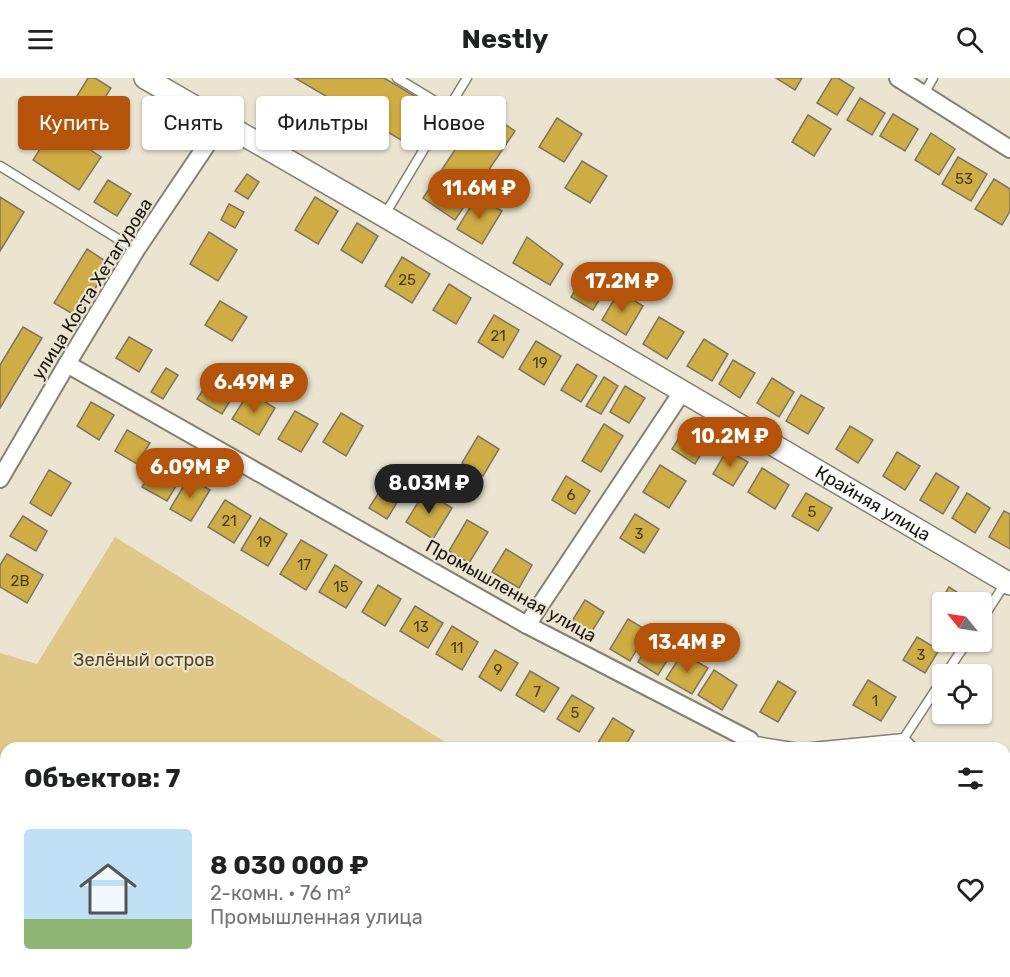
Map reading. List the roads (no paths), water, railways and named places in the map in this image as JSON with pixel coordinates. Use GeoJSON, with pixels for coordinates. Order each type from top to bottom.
{"type":"FeatureCollection","features":[{"type":"Feature","properties":{"kind":"street","name":"Крайняя улица"},"geometry":{"type":"LineString","coordinates":[[145,78],[176,96]]}},
{"type":"Feature","properties":{"kind":"street"},"geometry":{"type":"LineString","coordinates":[[898,78],[1010,149]]}},
{"type":"Feature","properties":{"kind":"street","name":"Крайняя улица"},"geometry":{"type":"LineString","coordinates":[[244,135],[1009,581]]}},
{"type":"Feature","properties":{"kind":"street","name":"улица Коста Хетагурова"},"geometry":{"type":"LineString","coordinates":[[0,479],[136,250],[203,150]]}},
{"type":"Feature","properties":{"kind":"street","name":"Промышленная улица"},"geometry":{"type":"LineString","coordinates":[[67,364],[527,625],[750,740]]}},
{"type":"Feature","properties":{"kind":"street"},"geometry":{"type":"LineString","coordinates":[[527,625],[682,392]]}},
{"type":"Feature","properties":{"kind":"lane"},"geometry":{"type":"LineString","coordinates":[[397,78],[427,96]]}},
{"type":"Feature","properties":{"kind":"lane"},"geometry":{"type":"LineString","coordinates":[[456,96],[467,78]]}},
{"type":"Feature","properties":{"kind":"lane"},"geometry":{"type":"LineString","coordinates":[[924,94],[933,78]]}},
{"type":"Feature","properties":{"kind":"lane"},"geometry":{"type":"LineString","coordinates":[[384,216],[423,150]]}},
{"type":"Feature","properties":{"kind":"lane"},"geometry":{"type":"LineString","coordinates":[[0,166],[136,250]]}},
{"type":"Feature","properties":{"kind":"lane"},"geometry":{"type":"LineString","coordinates":[[992,605],[1009,581]]}},
{"type":"Feature","properties":{"kind":"lane"},"geometry":{"type":"LineString","coordinates":[[904,738],[932,695]]}},
{"type":"Feature","properties":{"kind":"lane"},"geometry":{"type":"LineString","coordinates":[[863,742],[904,738]]}},
{"type":"Feature","properties":{"kind":"lane"},"geometry":{"type":"LineString","coordinates":[[904,738],[908,742]]}},
{"type":"Feature","properties":{"kind":"lane"},"geometry":{"type":"LineString","coordinates":[[750,740],[763,742]]}},
{"type":"Feature","properties":{"kind":"park label","name":"Зелёный остров"},"geometry":{"type":"Point","coordinates":[144,660]}}]}
